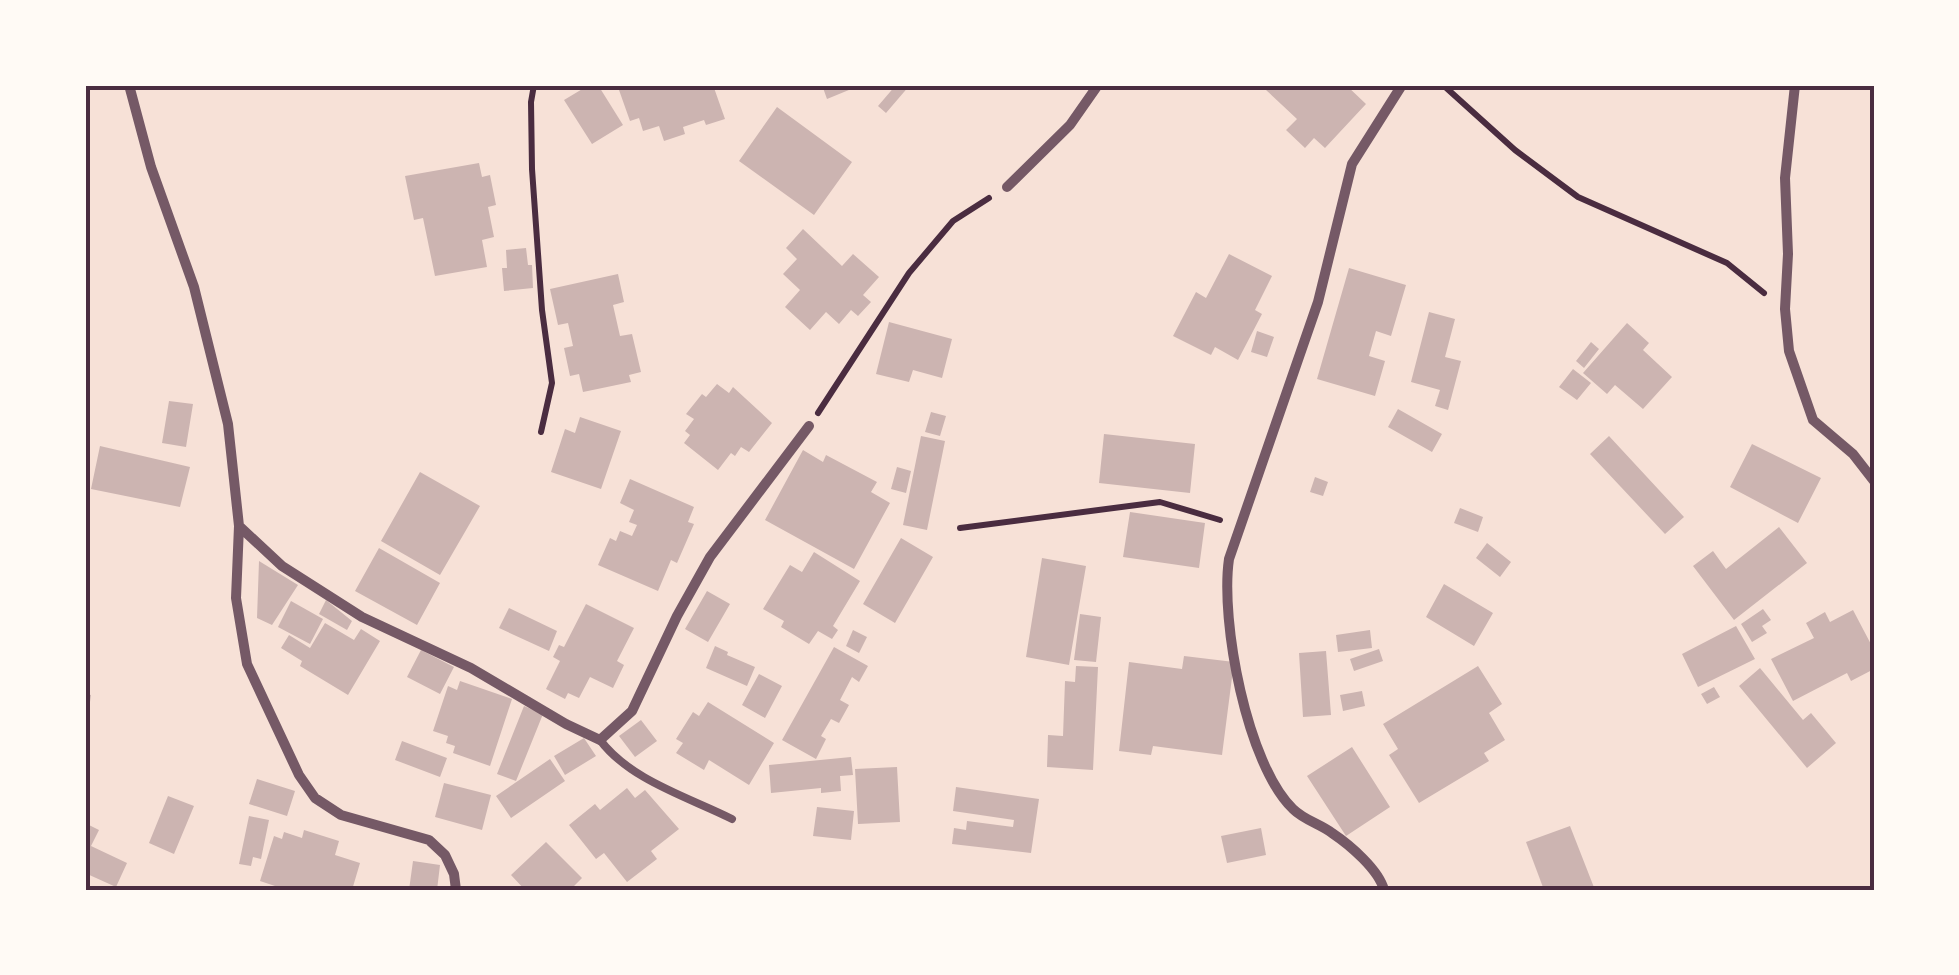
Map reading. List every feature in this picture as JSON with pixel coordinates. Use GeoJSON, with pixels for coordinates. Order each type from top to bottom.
{"type":"FeatureCollection","features":[{"type":"Feature","properties":{"kind":"street"},"geometry":{"type":"LineString","coordinates":[[128,85],[151,167],[198,304],[228,424],[238,526],[236,598],[247,664],[300,775],[316,798],[342,815],[429,840],[445,855],[456,890]]}},
{"type":"Feature","properties":{"kind":"street"},"geometry":{"type":"LineString","coordinates":[[1007,186],[1070,126],[1098,85]]}},
{"type":"Feature","properties":{"kind":"street"},"geometry":{"type":"LineString","coordinates":[[1384,890],[1382,880],[1333,834],[1296,813],[1276,793],[1243,712],[1225,586],[1229,559],[1318,302],[1352,164],[1402,85]]}},
{"type":"Feature","properties":{"kind":"street"},"geometry":{"type":"LineString","coordinates":[[1795,85],[1785,178],[1785,309],[1789,351],[1813,420],[1853,454],[1874,481]]}},
{"type":"Feature","properties":{"kind":"street"},"geometry":{"type":"LineString","coordinates":[[238,526],[282,566],[362,616],[472,668],[600,740],[632,710],[710,556],[809,426]]}},
{"type":"Feature","properties":{"kind":"lane"},"geometry":{"type":"LineString","coordinates":[[600,740],[610,753],[634,770],[732,819]]}},
{"type":"Feature","properties":{"kind":"path"},"geometry":{"type":"LineString","coordinates":[[534,85],[532,169],[542,310],[552,382],[541,432]]}},
{"type":"Feature","properties":{"kind":"path"},"geometry":{"type":"LineString","coordinates":[[1443,85],[1515,150],[1578,197],[1727,263],[1785,309]]}},
{"type":"Feature","properties":{"kind":"path"},"geometry":{"type":"LineString","coordinates":[[809,426],[909,272],[953,221],[1007,186]]}},
{"type":"Feature","properties":{"kind":"path"},"geometry":{"type":"LineString","coordinates":[[960,528],[1160,502],[1243,522]]}},
{"type":"Feature","properties":{"kind":"building"},"geometry":{"type":"Polygon","coordinates":[[[589,85],[598,85],[623,125],[592,144],[564,100],[589,85]]]}},
{"type":"Feature","properties":{"kind":"building"},"geometry":{"type":"Polygon","coordinates":[[[629,85],[713,85],[725,119],[683,127],[685,134],[664,141],[659,126],[643,131],[639,118],[630,121],[619,90],[629,85]]]}},
{"type":"Feature","properties":{"kind":"building"},"geometry":{"type":"Polygon","coordinates":[[[822,85],[861,85],[827,99],[822,85]]]}},
{"type":"Feature","properties":{"kind":"building"},"geometry":{"type":"Polygon","coordinates":[[[896,85],[910,85],[886,113],[878,106],[896,85]]]}},
{"type":"Feature","properties":{"kind":"building"},"geometry":{"type":"Polygon","coordinates":[[[1271,85],[1346,85],[1366,104],[1325,148],[1314,138],[1305,148],[1286,130],[1297,119],[1266,90],[1271,85]]]}},
{"type":"Feature","properties":{"kind":"building"},"geometry":{"type":"Polygon","coordinates":[[[777,107],[852,162],[814,215],[739,161],[777,107]]]}},
{"type":"Feature","properties":{"kind":"building"},"geometry":{"type":"Polygon","coordinates":[[[479,163],[482,177],[490,175],[496,205],[488,207],[494,237],[482,240],[487,267],[435,276],[423,218],[414,220],[405,176],[479,163]]]}},
{"type":"Feature","properties":{"kind":"building"},"geometry":{"type":"Polygon","coordinates":[[[803,229],[842,266],[853,254],[879,277],[863,295],[871,302],[858,316],[851,310],[839,324],[826,312],[810,330],[785,307],[800,290],[783,274],[797,259],[786,248],[803,229]]]}},
{"type":"Feature","properties":{"kind":"building"},"geometry":{"type":"Polygon","coordinates":[[[526,248],[533,288],[504,291],[502,268],[507,268],[506,250],[526,248]]]}},
{"type":"Feature","properties":{"kind":"building"},"geometry":{"type":"Polygon","coordinates":[[[1229,254],[1272,276],[1255,310],[1262,314],[1238,360],[1215,347],[1211,355],[1173,336],[1196,292],[1206,298],[1229,254]]]}},
{"type":"Feature","properties":{"kind":"building"},"geometry":{"type":"Polygon","coordinates":[[[1349,268],[1406,285],[1391,336],[1376,331],[1369,356],[1385,361],[1375,396],[1317,379],[1349,268]]]}},
{"type":"Feature","properties":{"kind":"building"},"geometry":{"type":"Polygon","coordinates":[[[618,274],[624,302],[613,305],[620,336],[632,334],[641,372],[629,375],[631,382],[583,392],[579,374],[570,376],[564,348],[573,346],[568,323],[558,325],[550,289],[618,274]]]}},
{"type":"Feature","properties":{"kind":"building"},"geometry":{"type":"Polygon","coordinates":[[[1429,312],[1455,319],[1445,357],[1461,361],[1448,410],[1435,406],[1440,390],[1411,382],[1429,312]]]}},
{"type":"Feature","properties":{"kind":"building"},"geometry":{"type":"Polygon","coordinates":[[[889,322],[952,339],[942,378],[913,370],[909,382],[876,374],[889,322]]]}},
{"type":"Feature","properties":{"kind":"building"},"geometry":{"type":"Polygon","coordinates":[[[1627,323],[1649,343],[1643,350],[1672,377],[1643,409],[1615,385],[1607,394],[1583,373],[1627,323]]]}},
{"type":"Feature","properties":{"kind":"building"},"geometry":{"type":"Polygon","coordinates":[[[1257,331],[1274,337],[1267,357],[1251,352],[1257,331]]]}},
{"type":"Feature","properties":{"kind":"building"},"geometry":{"type":"Polygon","coordinates":[[[1591,342],[1599,349],[1584,368],[1576,361],[1591,342]]]}},
{"type":"Feature","properties":{"kind":"building"},"geometry":{"type":"Polygon","coordinates":[[[1573,369],[1591,383],[1577,400],[1559,387],[1573,369]]]}},
{"type":"Feature","properties":{"kind":"building"},"geometry":{"type":"Polygon","coordinates":[[[717,384],[729,393],[733,387],[772,423],[749,452],[741,447],[718,470],[684,443],[690,435],[685,431],[694,419],[686,414],[702,394],[706,397],[717,384]]]}},
{"type":"Feature","properties":{"kind":"building"},"geometry":{"type":"Polygon","coordinates":[[[169,401],[193,404],[186,447],[162,443],[169,401]]]}},
{"type":"Feature","properties":{"kind":"building"},"geometry":{"type":"Polygon","coordinates":[[[1398,409],[1442,434],[1432,452],[1388,427],[1398,409]]]}},
{"type":"Feature","properties":{"kind":"building"},"geometry":{"type":"Polygon","coordinates":[[[931,412],[946,416],[940,436],[925,432],[931,412]]]}},
{"type":"Feature","properties":{"kind":"building"},"geometry":{"type":"Polygon","coordinates":[[[580,417],[621,431],[601,489],[551,472],[565,429],[575,433],[580,417]]]}},
{"type":"Feature","properties":{"kind":"building"},"geometry":{"type":"Polygon","coordinates":[[[1104,434],[1195,444],[1190,493],[1099,483],[1104,434]]]}},
{"type":"Feature","properties":{"kind":"building"},"geometry":{"type":"Polygon","coordinates":[[[921,436],[945,441],[927,530],[903,525],[921,436]]]}},
{"type":"Feature","properties":{"kind":"building"},"geometry":{"type":"Polygon","coordinates":[[[1609,436],[1684,517],[1665,534],[1590,454],[1609,436]]]}},
{"type":"Feature","properties":{"kind":"building"},"geometry":{"type":"Polygon","coordinates":[[[1752,444],[1821,478],[1798,523],[1730,487],[1752,444]]]}},
{"type":"Feature","properties":{"kind":"building"},"geometry":{"type":"Polygon","coordinates":[[[100,446],[190,467],[180,507],[91,489],[100,446]]]}},
{"type":"Feature","properties":{"kind":"building"},"geometry":{"type":"Polygon","coordinates":[[[803,450],[823,462],[826,455],[877,482],[871,492],[890,503],[854,569],[765,520],[803,450]]]}},
{"type":"Feature","properties":{"kind":"building"},"geometry":{"type":"Polygon","coordinates":[[[897,467],[911,471],[906,493],[891,489],[897,467]]]}},
{"type":"Feature","properties":{"kind":"building"},"geometry":{"type":"Polygon","coordinates":[[[420,472],[480,506],[440,575],[381,541],[420,472]]]}},
{"type":"Feature","properties":{"kind":"building"},"geometry":{"type":"Polygon","coordinates":[[[1315,477],[1328,482],[1323,496],[1310,492],[1315,477]]]}},
{"type":"Feature","properties":{"kind":"building"},"geometry":{"type":"Polygon","coordinates":[[[630,479],[694,507],[688,522],[694,524],[677,563],[671,560],[658,591],[598,565],[610,538],[616,541],[620,531],[632,536],[637,525],[629,522],[634,510],[620,503],[630,479]]]}},
{"type":"Feature","properties":{"kind":"building"},"geometry":{"type":"Polygon","coordinates":[[[1460,508],[1483,517],[1478,532],[1454,523],[1460,508]]]}},
{"type":"Feature","properties":{"kind":"building"},"geometry":{"type":"Polygon","coordinates":[[[1130,512],[1205,523],[1199,568],[1123,557],[1130,512]]]}},
{"type":"Feature","properties":{"kind":"building"},"geometry":{"type":"Polygon","coordinates":[[[1779,527],[1807,563],[1734,620],[1693,566],[1713,551],[1726,569],[1779,527]]]}},
{"type":"Feature","properties":{"kind":"building"},"geometry":{"type":"Polygon","coordinates":[[[901,538],[933,557],[895,623],[863,604],[901,538]]]}},
{"type":"Feature","properties":{"kind":"building"},"geometry":{"type":"Polygon","coordinates":[[[1487,543],[1511,562],[1500,577],[1476,558],[1487,543]]]}},
{"type":"Feature","properties":{"kind":"building"},"geometry":{"type":"Polygon","coordinates":[[[379,548],[440,583],[417,625],[355,591],[379,548]]]}},
{"type":"Feature","properties":{"kind":"building"},"geometry":{"type":"Polygon","coordinates":[[[814,552],[860,581],[833,626],[838,630],[832,639],[818,631],[809,644],[781,627],[784,621],[763,609],[790,565],[802,572],[814,552]]]}},
{"type":"Feature","properties":{"kind":"building"},"geometry":{"type":"Polygon","coordinates":[[[1042,558],[1086,566],[1069,665],[1026,657],[1042,558]]]}},
{"type":"Feature","properties":{"kind":"building"},"geometry":{"type":"Polygon","coordinates":[[[259,561],[298,585],[272,625],[257,618],[259,561]]]}},
{"type":"Feature","properties":{"kind":"building"},"geometry":{"type":"Polygon","coordinates":[[[1444,584],[1493,613],[1474,646],[1426,617],[1444,584]]]}},
{"type":"Feature","properties":{"kind":"building"},"geometry":{"type":"Polygon","coordinates":[[[707,591],[730,604],[708,642],[685,629],[707,591]]]}},
{"type":"Feature","properties":{"kind":"building"},"geometry":{"type":"Polygon","coordinates":[[[326,600],[352,621],[347,630],[319,614],[326,600]]]}},
{"type":"Feature","properties":{"kind":"building"},"geometry":{"type":"Polygon","coordinates":[[[291,601],[323,619],[310,644],[278,627],[291,601]]]}},
{"type":"Feature","properties":{"kind":"building"},"geometry":{"type":"Polygon","coordinates":[[[586,604],[634,628],[617,661],[624,665],[613,688],[590,677],[579,698],[568,693],[565,699],[546,689],[560,661],[553,657],[559,645],[564,647],[586,604]]]}},
{"type":"Feature","properties":{"kind":"building"},"geometry":{"type":"Polygon","coordinates":[[[509,608],[557,631],[549,651],[499,628],[509,608]]]}},
{"type":"Feature","properties":{"kind":"building"},"geometry":{"type":"Polygon","coordinates":[[[1763,609],[1771,620],[1762,626],[1767,633],[1752,642],[1741,624],[1763,609]]]}},
{"type":"Feature","properties":{"kind":"building"},"geometry":{"type":"Polygon","coordinates":[[[1853,610],[1874,650],[1874,669],[1851,681],[1847,673],[1793,701],[1771,659],[1814,638],[1806,623],[1825,612],[1830,622],[1853,610]]]}},
{"type":"Feature","properties":{"kind":"building"},"geometry":{"type":"Polygon","coordinates":[[[1080,614],[1101,617],[1096,662],[1074,660],[1080,614]]]}},
{"type":"Feature","properties":{"kind":"building"},"geometry":{"type":"Polygon","coordinates":[[[325,623],[354,640],[361,629],[380,641],[348,695],[300,666],[302,661],[281,648],[289,635],[310,648],[325,623]]]}},
{"type":"Feature","properties":{"kind":"building"},"geometry":{"type":"Polygon","coordinates":[[[1736,626],[1755,659],[1698,687],[1682,654],[1736,626]]]}},
{"type":"Feature","properties":{"kind":"building"},"geometry":{"type":"Polygon","coordinates":[[[853,630],[867,637],[859,653],[846,646],[853,630]]]}},
{"type":"Feature","properties":{"kind":"building"},"geometry":{"type":"Polygon","coordinates":[[[1370,630],[1372,648],[1338,652],[1336,635],[1370,630]]]}},
{"type":"Feature","properties":{"kind":"building"},"geometry":{"type":"Polygon","coordinates":[[[715,646],[755,667],[747,686],[706,668],[715,646]]]}},
{"type":"Feature","properties":{"kind":"building"},"geometry":{"type":"Polygon","coordinates":[[[834,647],[868,666],[859,682],[852,677],[840,700],[849,705],[839,723],[831,719],[821,736],[826,739],[816,759],[782,740],[834,647]]]}},
{"type":"Feature","properties":{"kind":"building"},"geometry":{"type":"Polygon","coordinates":[[[1379,649],[1383,661],[1354,671],[1350,659],[1379,649]]]}},
{"type":"Feature","properties":{"kind":"building"},"geometry":{"type":"Polygon","coordinates":[[[421,650],[454,667],[440,694],[407,677],[421,650]]]}},
{"type":"Feature","properties":{"kind":"building"},"geometry":{"type":"Polygon","coordinates":[[[1326,651],[1331,715],[1303,717],[1299,653],[1326,651]]]}},
{"type":"Feature","properties":{"kind":"building"},"geometry":{"type":"Polygon","coordinates":[[[1184,656],[1234,662],[1222,755],[1153,746],[1151,755],[1119,751],[1129,662],[1182,669],[1184,656]]]}},
{"type":"Feature","properties":{"kind":"building"},"geometry":{"type":"Polygon","coordinates":[[[1076,666],[1098,667],[1093,770],[1047,767],[1048,735],[1063,736],[1065,681],[1075,682],[1076,666]]]}},
{"type":"Feature","properties":{"kind":"building"},"geometry":{"type":"Polygon","coordinates":[[[1478,666],[1502,704],[1489,713],[1505,740],[1484,753],[1489,761],[1419,803],[1389,755],[1398,749],[1383,724],[1478,666]]]}},
{"type":"Feature","properties":{"kind":"building"},"geometry":{"type":"Polygon","coordinates":[[[1760,668],[1803,720],[1811,713],[1836,743],[1807,768],[1739,686],[1760,668]]]}},
{"type":"Feature","properties":{"kind":"building"},"geometry":{"type":"Polygon","coordinates":[[[759,674],[782,686],[765,718],[742,705],[759,674]]]}},
{"type":"Feature","properties":{"kind":"building"},"geometry":{"type":"Polygon","coordinates":[[[460,681],[512,699],[490,766],[453,753],[455,746],[446,743],[448,736],[433,731],[448,686],[457,690],[460,681]]]}},
{"type":"Feature","properties":{"kind":"building"},"geometry":{"type":"Polygon","coordinates":[[[1714,687],[1720,697],[1707,704],[1701,694],[1714,687]]]}},
{"type":"Feature","properties":{"kind":"building"},"geometry":{"type":"Polygon","coordinates":[[[1362,691],[1365,706],[1343,711],[1340,695],[1362,691]]]}},
{"type":"Feature","properties":{"kind":"building"},"geometry":{"type":"Polygon","coordinates":[[[85,694],[91,695],[87,723],[85,722],[85,694]]]}},
{"type":"Feature","properties":{"kind":"building"},"geometry":{"type":"Polygon","coordinates":[[[708,702],[774,743],[749,785],[709,760],[704,770],[676,753],[683,743],[676,739],[693,712],[699,716],[708,702]]]}},
{"type":"Feature","properties":{"kind":"building"},"geometry":{"type":"Polygon","coordinates":[[[524,706],[543,714],[516,781],[497,774],[524,706]]]}},
{"type":"Feature","properties":{"kind":"building"},"geometry":{"type":"Polygon","coordinates":[[[641,720],[657,741],[635,757],[619,736],[641,720]]]}},
{"type":"Feature","properties":{"kind":"building"},"geometry":{"type":"Polygon","coordinates":[[[584,738],[596,756],[565,775],[554,756],[584,738]]]}},
{"type":"Feature","properties":{"kind":"building"},"geometry":{"type":"Polygon","coordinates":[[[402,741],[447,758],[440,777],[395,760],[402,741]]]}},
{"type":"Feature","properties":{"kind":"building"},"geometry":{"type":"Polygon","coordinates":[[[1352,747],[1390,807],[1346,836],[1307,776],[1352,747]]]}},
{"type":"Feature","properties":{"kind":"building"},"geometry":{"type":"Polygon","coordinates":[[[851,757],[853,775],[840,776],[841,791],[821,793],[821,788],[771,793],[769,765],[851,757]]]}},
{"type":"Feature","properties":{"kind":"building"},"geometry":{"type":"Polygon","coordinates":[[[550,759],[565,781],[511,818],[496,796],[550,759]]]}},
{"type":"Feature","properties":{"kind":"building"},"geometry":{"type":"Polygon","coordinates":[[[897,767],[900,822],[858,824],[855,769],[897,767]]]}},
{"type":"Feature","properties":{"kind":"building"},"geometry":{"type":"Polygon","coordinates":[[[257,779],[295,791],[287,816],[249,804],[257,779]]]}},
{"type":"Feature","properties":{"kind":"building"},"geometry":{"type":"Polygon","coordinates":[[[444,783],[491,795],[482,830],[435,817],[444,783]]]}},
{"type":"Feature","properties":{"kind":"building"},"geometry":{"type":"Polygon","coordinates":[[[956,787],[1039,799],[1031,853],[952,844],[954,828],[966,830],[967,821],[1013,827],[1014,820],[953,811],[956,787]]]}},
{"type":"Feature","properties":{"kind":"building"},"geometry":{"type":"Polygon","coordinates":[[[627,788],[635,798],[645,790],[679,829],[651,851],[657,859],[627,882],[604,853],[596,859],[569,825],[595,804],[600,810],[627,788]]]}},
{"type":"Feature","properties":{"kind":"building"},"geometry":{"type":"Polygon","coordinates":[[[168,796],[194,806],[174,854],[149,843],[168,796]]]}},
{"type":"Feature","properties":{"kind":"building"},"geometry":{"type":"Polygon","coordinates":[[[817,807],[854,811],[851,840],[813,836],[817,807]]]}},
{"type":"Feature","properties":{"kind":"building"},"geometry":{"type":"Polygon","coordinates":[[[249,816],[269,820],[261,859],[253,857],[251,866],[239,864],[249,816]]]}},
{"type":"Feature","properties":{"kind":"building"},"geometry":{"type":"Polygon","coordinates":[[[85,823],[99,830],[91,846],[127,863],[116,887],[85,873],[85,823]]]}},
{"type":"Feature","properties":{"kind":"building"},"geometry":{"type":"Polygon","coordinates":[[[1570,826],[1595,890],[1544,890],[1526,842],[1570,826]]]}},
{"type":"Feature","properties":{"kind":"building"},"geometry":{"type":"Polygon","coordinates":[[[1261,828],[1266,855],[1227,863],[1221,836],[1261,828]]]}},
{"type":"Feature","properties":{"kind":"building"},"geometry":{"type":"Polygon","coordinates":[[[304,830],[339,841],[335,855],[360,863],[352,890],[287,890],[260,881],[274,836],[282,839],[284,832],[302,838],[304,830]]]}},
{"type":"Feature","properties":{"kind":"building"},"geometry":{"type":"Polygon","coordinates":[[[546,842],[582,878],[570,890],[525,890],[511,875],[546,842]]]}},
{"type":"Feature","properties":{"kind":"building"},"geometry":{"type":"Polygon","coordinates":[[[413,861],[440,865],[437,890],[409,890],[413,861]]]}}]}
